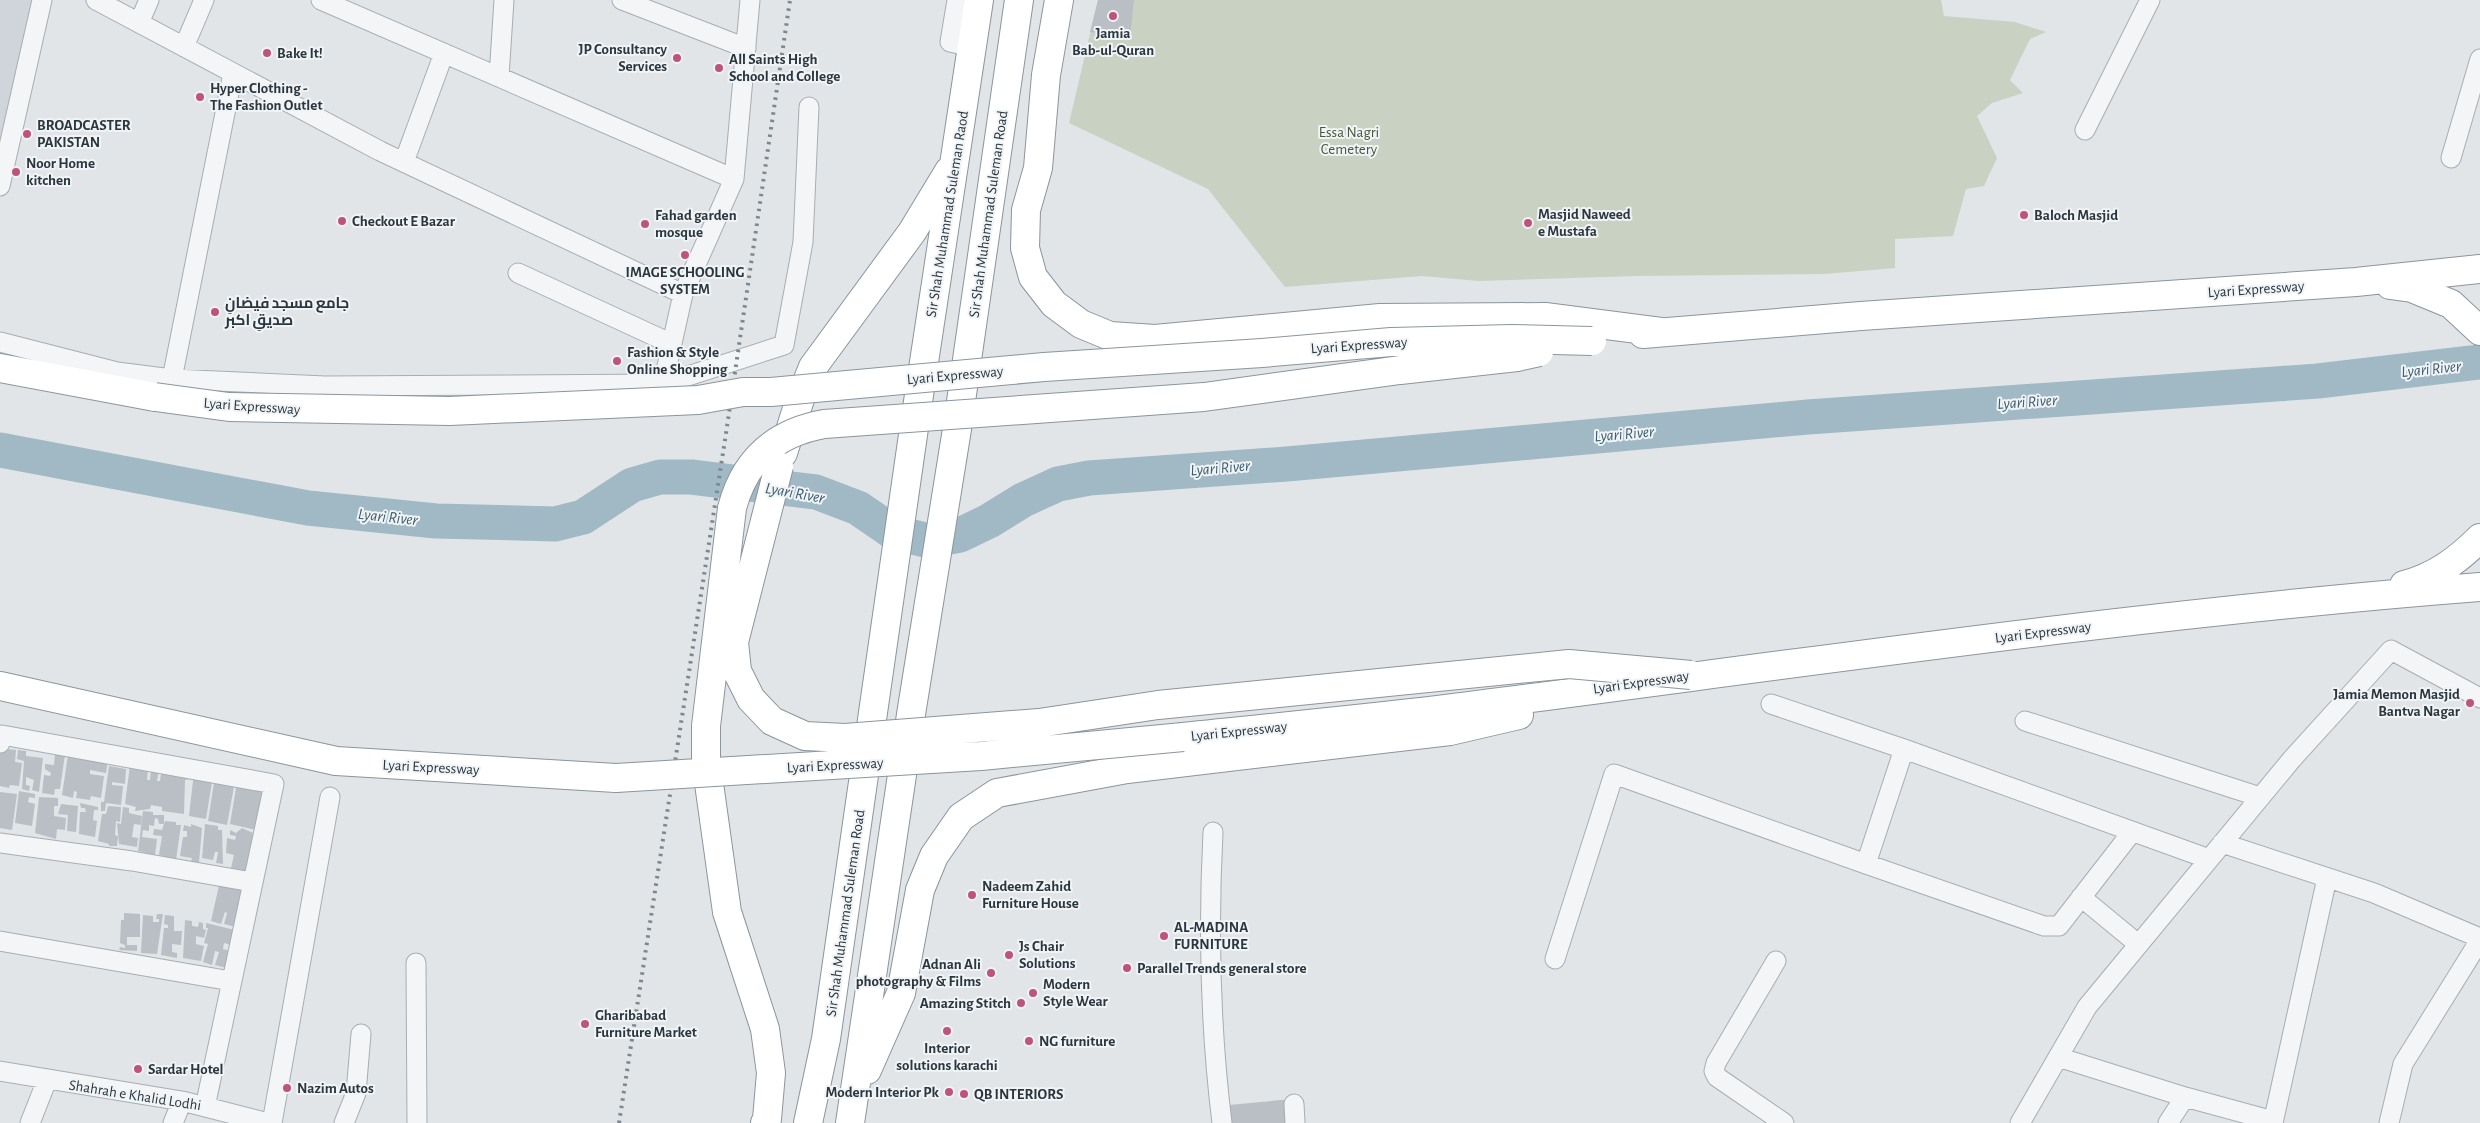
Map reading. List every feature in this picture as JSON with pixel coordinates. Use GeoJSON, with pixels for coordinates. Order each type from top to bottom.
{"type":"FeatureCollection","features":[{"type":"Feature","properties":{"kind":"highway","name":"Sir Shah Muhammad Suleman Raod"},"geometry":{"type":"LineString","coordinates":[[876,702],[914,428],[979,0]]}},
{"type":"Feature","properties":{"kind":"highway","name":"Sir Shah Muhammad Suleman Road"},"geometry":{"type":"LineString","coordinates":[[852,1112],[912,708],[957,429],[1020,0]]}},
{"type":"Feature","properties":{"kind":"highway"},"geometry":{"type":"LineString","coordinates":[[1059,0],[1046,75],[1038,168],[1026,210],[1025,248],[1033,277],[1054,304],[1081,324],[1110,336],[1155,339],[1380,318],[1545,317],[1661,332]]}},
{"type":"Feature","properties":{"kind":"highway"},"geometry":{"type":"LineString","coordinates":[[956,160],[912,232],[813,367],[799,402],[779,466],[734,642],[737,670],[751,699],[772,721],[805,736],[845,738],[948,732],[1039,723],[1158,705],[1569,664],[1691,675]]}},
{"type":"Feature","properties":{"kind":"highway","name":"Lyari Expressway"},"geometry":{"type":"LineString","coordinates":[[0,368],[155,398],[229,407],[450,412],[698,400],[743,392],[780,391],[1044,367],[1262,353],[1391,342],[1511,339],[1592,341],[1661,332],[2356,282],[2480,269]]}},
{"type":"Feature","properties":{"kind":"highway"},"geometry":{"type":"LineString","coordinates":[[2356,282],[2412,288],[2451,304],[2480,331]]}},
{"type":"Feature","properties":{"kind":"highway"},"geometry":{"type":"LineString","coordinates":[[788,1123],[771,1073],[765,1029],[727,912],[706,762],[706,726],[732,508],[738,486],[746,472],[773,443],[801,428],[824,424],[1204,397],[1400,370],[1517,357],[1592,341]]}},
{"type":"Feature","properties":{"kind":"highway"},"geometry":{"type":"LineString","coordinates":[[2366,596],[2425,579],[2460,558],[2480,538]]}},
{"type":"Feature","properties":{"kind":"highway","name":"Lyari Expressway"},"geometry":{"type":"LineString","coordinates":[[0,686],[336,761],[616,778],[981,756],[1183,737],[1436,710],[1691,675],[2125,621],[2366,596],[2480,587]]}},
{"type":"Feature","properties":{"kind":"highway"},"geometry":{"type":"LineString","coordinates":[[852,1112],[901,993],[920,890],[934,856],[960,817],[997,793],[1127,769],[1450,731],[1691,675]]}},
{"type":"Feature","properties":{"kind":"highway","name":"Sir Shah Muhammad Suleman Road"},"geometry":{"type":"LineString","coordinates":[[808,1123],[826,1039],[876,702]]}},
{"type":"Feature","properties":{"kind":"highway"},"geometry":{"type":"LineString","coordinates":[[765,1123],[768,1119],[771,1073]]}},
{"type":"Feature","properties":{"kind":"street"},"geometry":{"type":"LineString","coordinates":[[0,186],[42,0]]}},
{"type":"Feature","properties":{"kind":"street"},"geometry":{"type":"LineString","coordinates":[[97,0],[232,73],[404,162],[683,294]]}},
{"type":"Feature","properties":{"kind":"street"},"geometry":{"type":"LineString","coordinates":[[139,23],[149,0]]}},
{"type":"Feature","properties":{"kind":"street"},"geometry":{"type":"LineString","coordinates":[[184,47],[204,0]]}},
{"type":"Feature","properties":{"kind":"street"},"geometry":{"type":"LineString","coordinates":[[499,78],[504,0]]}},
{"type":"Feature","properties":{"kind":"street"},"geometry":{"type":"LineString","coordinates":[[622,0],[746,48]]}},
{"type":"Feature","properties":{"kind":"street"},"geometry":{"type":"LineString","coordinates":[[663,384],[683,294],[734,179],[750,0]]}},
{"type":"Feature","properties":{"kind":"street"},"geometry":{"type":"LineString","coordinates":[[957,0],[950,42],[972,47]]}},
{"type":"Feature","properties":{"kind":"street"},"geometry":{"type":"LineString","coordinates":[[2085,130],[2150,0]]}},
{"type":"Feature","properties":{"kind":"street"},"geometry":{"type":"LineString","coordinates":[[327,1],[499,78],[734,179]]}},
{"type":"Feature","properties":{"kind":"street"},"geometry":{"type":"LineString","coordinates":[[404,162],[444,53]]}},
{"type":"Feature","properties":{"kind":"street"},"geometry":{"type":"LineString","coordinates":[[2451,158],[2480,59]]}},
{"type":"Feature","properties":{"kind":"street"},"geometry":{"type":"LineString","coordinates":[[172,379],[232,73]]}},
{"type":"Feature","properties":{"kind":"street"},"geometry":{"type":"LineString","coordinates":[[0,342],[117,372],[172,379],[325,386],[663,384],[784,345],[803,242],[808,107]]}},
{"type":"Feature","properties":{"kind":"street"},"geometry":{"type":"LineString","coordinates":[[518,273],[672,344]]}},
{"type":"Feature","properties":{"kind":"street"},"geometry":{"type":"LineString","coordinates":[[2020,1123],[2087,1007],[2260,797],[2391,650],[2480,698]]}},
{"type":"Feature","properties":{"kind":"street"},"geometry":{"type":"LineString","coordinates":[[2455,684],[2480,683]]}},
{"type":"Feature","properties":{"kind":"street"},"geometry":{"type":"LineString","coordinates":[[1771,704],[2209,859]]}},
{"type":"Feature","properties":{"kind":"street"},"geometry":{"type":"LineString","coordinates":[[2025,721],[2260,797]]}},
{"type":"Feature","properties":{"kind":"street"},"geometry":{"type":"LineString","coordinates":[[0,743],[2,735],[274,784],[205,1107]]}},
{"type":"Feature","properties":{"kind":"street"},"geometry":{"type":"LineString","coordinates":[[1866,864],[1904,750]]}},
{"type":"Feature","properties":{"kind":"street"},"geometry":{"type":"LineString","coordinates":[[1555,959],[1614,774],[2044,926],[2059,926],[2132,832]]}},
{"type":"Feature","properties":{"kind":"street"},"geometry":{"type":"LineString","coordinates":[[270,1123],[330,797]]}},
{"type":"Feature","properties":{"kind":"street"},"geometry":{"type":"LineString","coordinates":[[1214,832],[1209,913],[1216,1072],[1222,1123]]}},
{"type":"Feature","properties":{"kind":"street"},"geometry":{"type":"LineString","coordinates":[[0,843],[132,861],[252,882]]}},
{"type":"Feature","properties":{"kind":"street"},"geometry":{"type":"LineString","coordinates":[[2222,843],[2374,893],[2480,939],[2403,1064],[2389,1123]]}},
{"type":"Feature","properties":{"kind":"street"},"geometry":{"type":"LineString","coordinates":[[2058,1056],[2185,1097],[2273,1122],[2328,878]]}},
{"type":"Feature","properties":{"kind":"street"},"geometry":{"type":"LineString","coordinates":[[2081,897],[2138,944]]}},
{"type":"Feature","properties":{"kind":"street"},"geometry":{"type":"LineString","coordinates":[[0,941],[231,981]]}},
{"type":"Feature","properties":{"kind":"street"},"geometry":{"type":"LineString","coordinates":[[1776,961],[1716,1063],[1714,1071],[1717,1077],[1784,1123]]}},
{"type":"Feature","properties":{"kind":"street"},"geometry":{"type":"LineString","coordinates":[[416,963],[416,1123]]}},
{"type":"Feature","properties":{"kind":"street"},"geometry":{"type":"LineString","coordinates":[[344,1123],[356,1093],[361,1034]]}},
{"type":"Feature","properties":{"kind":"street","name":"Shahrah e Khalid Lodhi"},"geometry":{"type":"LineString","coordinates":[[0,1071],[182,1101],[270,1123]]}},
{"type":"Feature","properties":{"kind":"street"},"geometry":{"type":"LineString","coordinates":[[30,1123],[47,1080]]}},
{"type":"Feature","properties":{"kind":"street"},"geometry":{"type":"LineString","coordinates":[[2168,1123],[2185,1097]]}},
{"type":"Feature","properties":{"kind":"street"},"geometry":{"type":"LineString","coordinates":[[173,1123],[182,1101]]}},
{"type":"Feature","properties":{"kind":"street"},"geometry":{"type":"LineString","coordinates":[[1294,1104],[1295,1123]]}},
{"type":"Feature","properties":{"kind":"shaded area"},"geometry":{"type":"Polygon","coordinates":[[[0,0],[37,0],[0,166],[0,0]]]}},
{"type":"Feature","properties":{"kind":"green space","name":"Essa Nagri Cemetery"},"geometry":{"type":"Polygon","coordinates":[[[1098,0],[1941,0],[1944,16],[2015,22],[2046,32],[2030,39],[2010,80],[2023,93],[1992,103],[1977,116],[1997,158],[1984,186],[1966,189],[1953,236],[1895,239],[1895,268],[1825,274],[1636,276],[1479,281],[1422,276],[1285,287],[1208,189],[1069,123],[1098,0]]]}},
{"type":"Feature","properties":{"kind":"building","name":"Jamia Bab-ul-Quran"},"geometry":{"type":"Polygon","coordinates":[[[1098,0],[1134,0],[1130,37],[1090,32],[1098,0]]]}},
{"type":"Feature","properties":{"kind":"building"},"geometry":{"type":"Polygon","coordinates":[[[0,748],[16,750],[15,762],[22,763],[19,786],[10,785],[9,788],[0,786],[0,748]]]}},
{"type":"Feature","properties":{"kind":"building"},"geometry":{"type":"Polygon","coordinates":[[[18,750],[26,751],[26,756],[43,758],[39,792],[32,790],[34,780],[26,777],[26,785],[30,786],[29,791],[22,789],[24,761],[17,759],[18,750]]]}},
{"type":"Feature","properties":{"kind":"building"},"geometry":{"type":"Polygon","coordinates":[[[55,754],[65,755],[60,789],[55,789],[54,795],[42,793],[44,775],[50,776],[51,773],[45,769],[45,764],[54,765],[55,754]]]}},
{"type":"Feature","properties":{"kind":"building"},"geometry":{"type":"Polygon","coordinates":[[[68,755],[108,759],[106,773],[90,770],[90,774],[104,776],[101,798],[91,796],[90,800],[76,798],[77,792],[74,791],[73,798],[62,795],[68,755]]]}},
{"type":"Feature","properties":{"kind":"building"},"geometry":{"type":"Polygon","coordinates":[[[130,765],[148,769],[147,780],[150,780],[151,769],[159,769],[157,781],[160,781],[162,766],[190,775],[190,779],[185,780],[184,814],[162,811],[162,807],[151,805],[150,809],[135,811],[136,807],[125,804],[130,765]]]}},
{"type":"Feature","properties":{"kind":"building"},"geometry":{"type":"Polygon","coordinates":[[[109,766],[126,769],[125,784],[112,782],[112,785],[123,786],[121,805],[106,803],[105,811],[101,811],[101,802],[104,802],[109,766]]]}},
{"type":"Feature","properties":{"kind":"building"},"geometry":{"type":"Polygon","coordinates":[[[194,772],[213,776],[206,819],[189,816],[194,772]]]}},
{"type":"Feature","properties":{"kind":"building"},"geometry":{"type":"Polygon","coordinates":[[[215,776],[235,781],[227,825],[208,821],[215,776]]]}},
{"type":"Feature","properties":{"kind":"building"},"geometry":{"type":"Polygon","coordinates":[[[237,782],[263,787],[256,830],[230,824],[237,782]]]}},
{"type":"Feature","properties":{"kind":"building"},"geometry":{"type":"Polygon","coordinates":[[[19,791],[35,794],[35,798],[29,797],[28,802],[35,804],[32,826],[15,823],[19,791]]]}},
{"type":"Feature","properties":{"kind":"building"},"geometry":{"type":"Polygon","coordinates":[[[0,792],[17,794],[12,830],[0,828],[0,792]]]}},
{"type":"Feature","properties":{"kind":"building"},"geometry":{"type":"Polygon","coordinates":[[[39,797],[58,798],[58,806],[54,806],[54,816],[66,818],[65,830],[57,829],[56,839],[35,833],[39,797]]]}},
{"type":"Feature","properties":{"kind":"building"},"geometry":{"type":"Polygon","coordinates":[[[80,803],[98,807],[98,810],[94,810],[93,820],[97,821],[95,837],[79,834],[80,812],[86,812],[85,808],[81,808],[80,803]]]}},
{"type":"Feature","properties":{"kind":"building"},"geometry":{"type":"Polygon","coordinates":[[[61,804],[78,806],[76,832],[67,831],[68,815],[58,814],[61,804]]]}},
{"type":"Feature","properties":{"kind":"building"},"geometry":{"type":"Polygon","coordinates":[[[108,806],[121,807],[120,822],[116,821],[115,835],[118,836],[117,846],[109,846],[109,844],[98,841],[102,814],[106,814],[108,806]]]}},
{"type":"Feature","properties":{"kind":"building"},"geometry":{"type":"Polygon","coordinates":[[[123,807],[129,808],[129,813],[142,816],[141,825],[134,824],[132,837],[138,838],[137,847],[119,844],[117,823],[121,824],[123,807]]]}},
{"type":"Feature","properties":{"kind":"building"},"geometry":{"type":"Polygon","coordinates":[[[143,811],[153,812],[153,815],[164,815],[164,824],[159,824],[158,819],[155,818],[154,826],[149,825],[149,831],[143,830],[142,837],[157,839],[155,855],[138,851],[143,811]]]}},
{"type":"Feature","properties":{"kind":"building"},"geometry":{"type":"Polygon","coordinates":[[[165,821],[176,822],[176,825],[181,825],[176,860],[159,855],[162,836],[153,835],[154,829],[162,830],[165,821]]]}},
{"type":"Feature","properties":{"kind":"building"},"geometry":{"type":"Polygon","coordinates":[[[191,824],[202,828],[199,863],[191,862],[192,858],[180,856],[183,837],[187,837],[187,831],[183,831],[184,825],[191,827],[191,824]]]}},
{"type":"Feature","properties":{"kind":"building"},"geometry":{"type":"Polygon","coordinates":[[[205,824],[218,826],[218,830],[222,830],[223,864],[216,863],[218,852],[215,852],[213,860],[202,858],[205,824]]]}},
{"type":"Feature","properties":{"kind":"building"},"geometry":{"type":"Polygon","coordinates":[[[242,828],[253,833],[247,871],[231,868],[234,855],[226,853],[227,838],[235,840],[236,836],[230,835],[230,830],[236,833],[242,828]]]}},
{"type":"Feature","properties":{"kind":"building"},"geometry":{"type":"Polygon","coordinates":[[[220,881],[244,886],[236,927],[224,924],[227,913],[225,912],[221,924],[211,921],[220,881]]]}},
{"type":"Feature","properties":{"kind":"building"},"geometry":{"type":"Polygon","coordinates":[[[124,913],[140,914],[140,937],[127,937],[127,945],[137,945],[137,951],[119,950],[120,947],[125,948],[125,945],[120,943],[121,920],[124,920],[124,913]]]}},
{"type":"Feature","properties":{"kind":"building"},"geometry":{"type":"Polygon","coordinates":[[[157,914],[163,914],[157,954],[141,953],[143,915],[153,916],[153,922],[159,922],[159,919],[156,919],[157,914]]]}},
{"type":"Feature","properties":{"kind":"building"},"geometry":{"type":"Polygon","coordinates":[[[165,915],[174,916],[174,931],[182,931],[181,945],[172,944],[172,952],[177,953],[177,958],[161,955],[164,928],[168,928],[168,925],[164,924],[165,915]]]}},
{"type":"Feature","properties":{"kind":"building"},"geometry":{"type":"Polygon","coordinates":[[[185,920],[192,921],[192,926],[198,927],[199,922],[203,923],[203,929],[206,930],[204,938],[196,936],[196,944],[204,946],[201,961],[183,958],[185,920]]]}},
{"type":"Feature","properties":{"kind":"building"},"geometry":{"type":"Polygon","coordinates":[[[206,923],[235,930],[231,945],[224,943],[223,949],[230,951],[227,968],[215,965],[219,952],[215,951],[212,965],[203,962],[208,944],[204,943],[208,928],[206,928],[206,923]]]}},
{"type":"Feature","properties":{"kind":"building"},"geometry":{"type":"Polygon","coordinates":[[[1292,1099],[1294,1123],[1231,1123],[1229,1105],[1292,1099]]]}},
{"type":"Feature","properties":{"kind":"waterway","name":"Lyari River"},"geometry":{"type":"LineString","coordinates":[[0,450],[308,508],[436,521],[555,524],[583,517],[632,485],[660,477],[691,477],[816,492],[858,508],[893,532],[929,541],[960,535],[989,521],[1023,500],[1058,484],[1089,478],[1287,464],[1808,417],[2318,381],[2480,362]]}},
{"type":"Feature","properties":{"kind":"railway"},"geometry":{"type":"LineString","coordinates":[[619,1123],[725,440],[790,0]]}},
{"type":"Feature","properties":{"kind":"place","name":"Jamia Bab-ul-Quran"},"geometry":{"type":"Point","coordinates":[1113,16]}},
{"type":"Feature","properties":{"kind":"place","name":"Bake It!"},"geometry":{"type":"Point","coordinates":[267,53]}},
{"type":"Feature","properties":{"kind":"place","name":"JP Consultancy Services"},"geometry":{"type":"Point","coordinates":[677,58]}},
{"type":"Feature","properties":{"kind":"place","name":"All Saints High School and College"},"geometry":{"type":"Point","coordinates":[719,68]}},
{"type":"Feature","properties":{"kind":"place","name":"Hyper Clothing - The Fashion Outlet"},"geometry":{"type":"Point","coordinates":[200,97]}},
{"type":"Feature","properties":{"kind":"place","name":"BROADCASTER PAKISTAN"},"geometry":{"type":"Point","coordinates":[27,134]}},
{"type":"Feature","properties":{"kind":"place","name":"Noor Home kitchen"},"geometry":{"type":"Point","coordinates":[16,172]}},
{"type":"Feature","properties":{"kind":"place","name":"Baloch Masjid"},"geometry":{"type":"Point","coordinates":[2024,215]}},
{"type":"Feature","properties":{"kind":"place","name":"Checkout E Bazar"},"geometry":{"type":"Point","coordinates":[342,221]}},
{"type":"Feature","properties":{"kind":"place","name":"Masjid Naweed e Mustafa"},"geometry":{"type":"Point","coordinates":[1528,223]}},
{"type":"Feature","properties":{"kind":"place","name":"Fahad garden mosque"},"geometry":{"type":"Point","coordinates":[645,224]}},
{"type":"Feature","properties":{"kind":"place","name":"IMAGE SCHOOLING SYSTEM"},"geometry":{"type":"Point","coordinates":[685,255]}},
{"type":"Feature","properties":{"kind":"place","name":"جامع مسجد فیضانِ صدیقِ اکبر"},"geometry":{"type":"Point","coordinates":[215,312]}},
{"type":"Feature","properties":{"kind":"place","name":"Fashion & Style Online Shopping"},"geometry":{"type":"Point","coordinates":[617,361]}},
{"type":"Feature","properties":{"kind":"place","name":"Jamia Memon Masjid Bantva Nagar"},"geometry":{"type":"Point","coordinates":[2470,703]}},
{"type":"Feature","properties":{"kind":"place","name":"Nadeem Zahid Furniture House"},"geometry":{"type":"Point","coordinates":[972,895]}},
{"type":"Feature","properties":{"kind":"place","name":"AL-MADINA FURNITURE"},"geometry":{"type":"Point","coordinates":[1164,936]}},
{"type":"Feature","properties":{"kind":"place","name":"Js Chair Solutions"},"geometry":{"type":"Point","coordinates":[1009,955]}},
{"type":"Feature","properties":{"kind":"place","name":"Parallel Trends general store"},"geometry":{"type":"Point","coordinates":[1127,968]}},
{"type":"Feature","properties":{"kind":"place","name":"Adnan Ali photography & Films"},"geometry":{"type":"Point","coordinates":[991,973]}},
{"type":"Feature","properties":{"kind":"place","name":"Modern Style Wear"},"geometry":{"type":"Point","coordinates":[1033,993]}},
{"type":"Feature","properties":{"kind":"place","name":"Amazing Stitch"},"geometry":{"type":"Point","coordinates":[1021,1003]}},
{"type":"Feature","properties":{"kind":"place","name":"Gharibabad Furniture Market"},"geometry":{"type":"Point","coordinates":[585,1024]}},
{"type":"Feature","properties":{"kind":"place","name":"Interior solutions karachi"},"geometry":{"type":"Point","coordinates":[947,1031]}},
{"type":"Feature","properties":{"kind":"place","name":"NG furniture"},"geometry":{"type":"Point","coordinates":[1029,1041]}},
{"type":"Feature","properties":{"kind":"place","name":"Sardar Hotel"},"geometry":{"type":"Point","coordinates":[138,1069]}},
{"type":"Feature","properties":{"kind":"place","name":"Nazim Autos"},"geometry":{"type":"Point","coordinates":[287,1088]}},
{"type":"Feature","properties":{"kind":"place","name":"Modern Interior Pk"},"geometry":{"type":"Point","coordinates":[949,1092]}},
{"type":"Feature","properties":{"kind":"place","name":"QB INTERIORS"},"geometry":{"type":"Point","coordinates":[964,1094]}}]}
